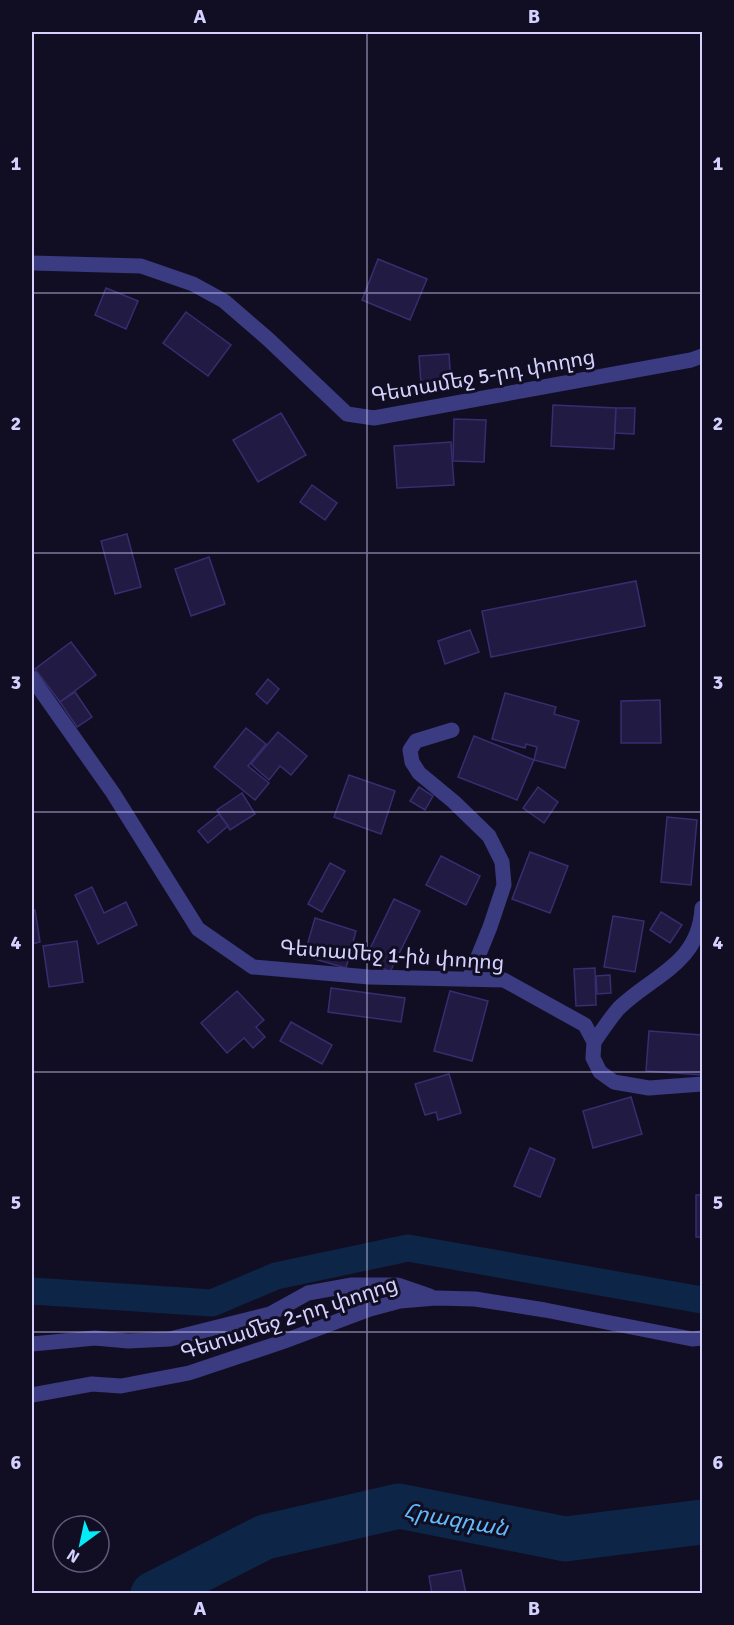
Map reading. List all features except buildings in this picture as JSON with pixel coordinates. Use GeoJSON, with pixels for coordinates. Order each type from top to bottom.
{"type":"FeatureCollection","features":[{"type":"Feature","properties":{"kind":"street","name":"Գետամեջ 5-րդ փողոց"},"geometry":{"type":"LineString","coordinates":[[32,263],[141,266],[193,284],[224,302],[268,339],[347,414],[374,418],[691,360],[702,356]]}},
{"type":"Feature","properties":{"kind":"street","name":"Գետամեջ 1-ին փողոց"},"geometry":{"type":"LineString","coordinates":[[32,678],[113,793],[198,929],[253,967],[369,977],[504,980],[585,1025],[594,1042],[593,1058],[600,1072],[614,1082],[649,1088],[702,1084]]}},
{"type":"Feature","properties":{"kind":"street"},"geometry":{"type":"LineString","coordinates":[[452,730],[416,741],[410,750],[412,762],[419,773],[454,802],[489,836],[502,862],[504,885],[469,979]]}},
{"type":"Feature","properties":{"kind":"street"},"geometry":{"type":"LineString","coordinates":[[594,1042],[619,1009],[680,961],[695,939],[702,921],[702,908]]}},
{"type":"Feature","properties":{"kind":"street"},"geometry":{"type":"LineString","coordinates":[[32,1344],[95,1338],[128,1341],[170,1339],[270,1314],[308,1293],[352,1285],[398,1285],[436,1298]]}},
{"type":"Feature","properties":{"kind":"street","name":"Գետամեջ 2-րդ փողոց"},"geometry":{"type":"LineString","coordinates":[[32,1395],[92,1384],[121,1386],[189,1373],[370,1309],[400,1302],[436,1298],[476,1299],[692,1339],[702,1338]]}},
{"type":"Feature","properties":{"kind":"waterway"},"geometry":{"type":"LineString","coordinates":[[32,1291],[212,1303],[276,1276],[408,1248],[702,1300]]}},
{"type":"Feature","properties":{"kind":"waterway","name":"Հրազդան"},"geometry":{"type":"LineString","coordinates":[[153,1594],[265,1537],[399,1506],[565,1539],[702,1522]]}}]}
